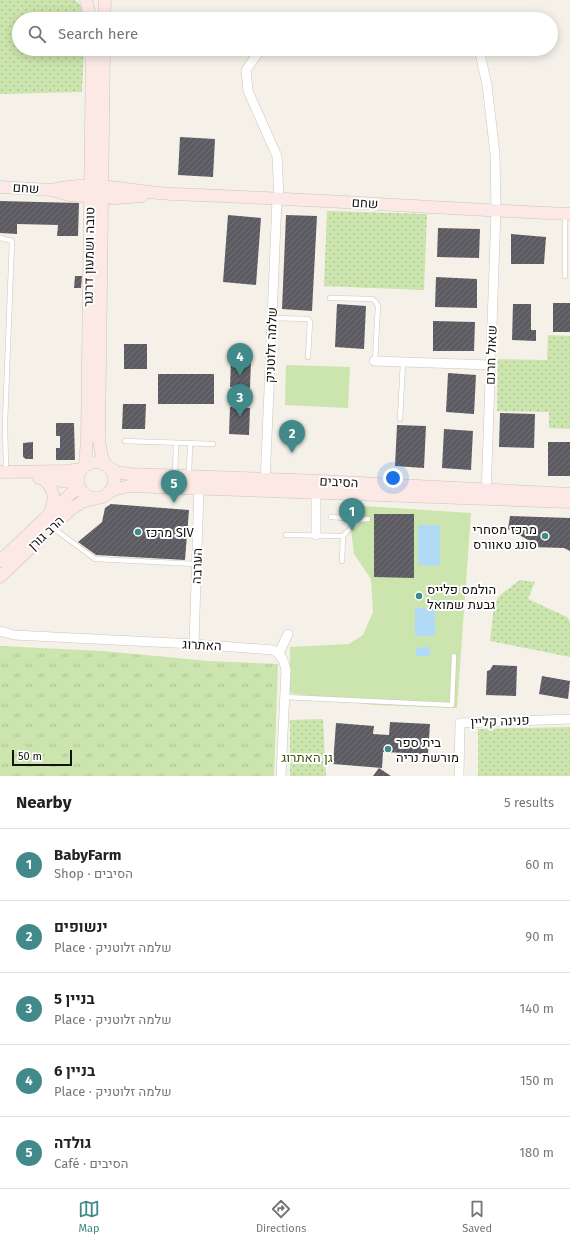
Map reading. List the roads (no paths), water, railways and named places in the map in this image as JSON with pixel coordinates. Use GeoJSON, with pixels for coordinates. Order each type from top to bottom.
{"type":"FeatureCollection","features":[{"type":"Feature","properties":{"kind":"street"},"geometry":{"type":"LineString","coordinates":[[86,0],[90,12]]}},
{"type":"Feature","properties":{"kind":"street"},"geometry":{"type":"LineString","coordinates":[[92,0],[92,12]]}},
{"type":"Feature","properties":{"kind":"street"},"geometry":{"type":"LineString","coordinates":[[104,12],[105,0]]}},
{"type":"Feature","properties":{"kind":"street"},"geometry":{"type":"LineString","coordinates":[[106,12],[111,0]]}},
{"type":"Feature","properties":{"kind":"street","name":"טובה ושמעון דרנגר"},"geometry":{"type":"LineString","coordinates":[[92,56],[90,161],[96,192],[99,440],[102,457],[107,466]]}},
{"type":"Feature","properties":{"kind":"street","name":"טובה ושמעון דרנגר"},"geometry":{"type":"LineString","coordinates":[[83,467],[88,440],[96,192],[104,56]]}},
{"type":"Feature","properties":{"kind":"street","name":"שלמה זלוטניק"},"geometry":{"type":"LineString","coordinates":[[256,56],[246,70],[248,91],[277,156],[278,199],[265,485]]}},
{"type":"Feature","properties":{"kind":"street","name":"שאול חרנם"},"geometry":{"type":"LineString","coordinates":[[480,56],[486,85],[495,154],[496,210],[486,494]]}},
{"type":"Feature","properties":{"kind":"street"},"geometry":{"type":"LineString","coordinates":[[65,187],[75,182],[83,174],[90,161]]}},
{"type":"Feature","properties":{"kind":"street","name":"שחם"},"geometry":{"type":"LineString","coordinates":[[0,187],[52,190],[69,195],[96,192]]}},
{"type":"Feature","properties":{"kind":"street","name":"שחם"},"geometry":{"type":"LineString","coordinates":[[52,190],[65,187],[123,198],[161,193],[568,214]]}},
{"type":"Feature","properties":{"kind":"street"},"geometry":{"type":"LineString","coordinates":[[374,361],[490,365]]}},
{"type":"Feature","properties":{"kind":"street"},"geometry":{"type":"LineString","coordinates":[[3,473],[67,471],[83,467],[95,461],[107,466],[114,477],[114,483],[109,492],[98,498],[86,495],[78,484],[79,473],[83,467]]}},
{"type":"Feature","properties":{"kind":"street","name":"הסיבים"},"geometry":{"type":"LineString","coordinates":[[107,466],[122,473],[188,476],[265,485],[316,493],[570,494]]}},
{"type":"Feature","properties":{"kind":"street"},"geometry":{"type":"LineString","coordinates":[[3,473],[78,484]]}},
{"type":"Feature","properties":{"kind":"street"},"geometry":{"type":"LineString","coordinates":[[42,478],[52,487],[54,498],[53,507],[49,515]]}},
{"type":"Feature","properties":{"kind":"street","name":"הרב גורן"},"geometry":{"type":"LineString","coordinates":[[0,561],[49,515],[78,484]]}},
{"type":"Feature","properties":{"kind":"street","name":"הסיבים"},"geometry":{"type":"LineString","coordinates":[[109,492],[129,486],[199,489],[265,485],[486,494],[570,502]]}},
{"type":"Feature","properties":{"kind":"street","name":"הערבה"},"geometry":{"type":"LineString","coordinates":[[194,644],[199,489]]}},
{"type":"Feature","properties":{"kind":"street"},"geometry":{"type":"LineString","coordinates":[[316,493],[316,535]]}},
{"type":"Feature","properties":{"kind":"street","name":"הרב גורן"},"geometry":{"type":"LineString","coordinates":[[0,577],[78,505],[87,500],[98,498]]}},
{"type":"Feature","properties":{"kind":"street","name":"האתרוג"},"geometry":{"type":"LineString","coordinates":[[0,631],[14,635],[265,648],[279,653]]}},
{"type":"Feature","properties":{"kind":"street"},"geometry":{"type":"LineString","coordinates":[[281,776],[286,670],[279,653],[288,634]]}},
{"type":"Feature","properties":{"kind":"street","name":"פנינה קליין"},"geometry":{"type":"LineString","coordinates":[[459,776],[460,723],[570,719]]}},
{"type":"Feature","properties":{"kind":"lane"},"geometry":{"type":"LineString","coordinates":[[565,276],[568,214]]}},
{"type":"Feature","properties":{"kind":"lane"},"geometry":{"type":"LineString","coordinates":[[0,238],[12,241],[2,422],[3,473]]}},
{"type":"Feature","properties":{"kind":"lane"},"geometry":{"type":"LineString","coordinates":[[330,298],[372,299],[375,301],[378,306],[374,361]]}},
{"type":"Feature","properties":{"kind":"lane"},"geometry":{"type":"LineString","coordinates":[[272,318],[308,319],[310,322],[308,357]]}},
{"type":"Feature","properties":{"kind":"lane"},"geometry":{"type":"LineString","coordinates":[[400,419],[403,362]]}},
{"type":"Feature","properties":{"kind":"lane"},"geometry":{"type":"LineString","coordinates":[[125,441],[213,444]]}},
{"type":"Feature","properties":{"kind":"lane"},"geometry":{"type":"LineString","coordinates":[[175,476],[176,443]]}},
{"type":"Feature","properties":{"kind":"lane"},"geometry":{"type":"LineString","coordinates":[[188,476],[190,444]]}},
{"type":"Feature","properties":{"kind":"lane"},"geometry":{"type":"LineString","coordinates":[[331,517],[345,518],[354,524]]}},
{"type":"Feature","properties":{"kind":"lane"},"geometry":{"type":"LineString","coordinates":[[342,561],[343,536],[359,520],[368,519]]}},
{"type":"Feature","properties":{"kind":"lane"},"geometry":{"type":"LineString","coordinates":[[53,527],[95,559],[197,564]]}},
{"type":"Feature","properties":{"kind":"lane"},"geometry":{"type":"LineString","coordinates":[[286,535],[343,536]]}},
{"type":"Feature","properties":{"kind":"lane"},"geometry":{"type":"LineString","coordinates":[[285,697],[452,705],[454,656]]}},
{"type":"Feature","properties":{"kind":"water"},"geometry":{"type":"Polygon","coordinates":[[[418,525],[440,525],[440,566],[418,565],[418,525]]]}},
{"type":"Feature","properties":{"kind":"water"},"geometry":{"type":"Polygon","coordinates":[[[415,608],[435,608],[435,636],[415,636],[415,608]]]}},
{"type":"Feature","properties":{"kind":"water"},"geometry":{"type":"Polygon","coordinates":[[[430,647],[430,656],[416,656],[416,648],[430,647]]]}},
{"type":"Feature","properties":{"kind":"place","name":"בניין 6"},"geometry":{"type":"Point","coordinates":[240,376]}},
{"type":"Feature","properties":{"kind":"place","name":"בניין 5"},"geometry":{"type":"Point","coordinates":[240,417]}},
{"type":"Feature","properties":{"kind":"place","name":"ינשופים"},"geometry":{"type":"Point","coordinates":[292,453]}},
{"type":"Feature","properties":{"kind":"place","name":"גולדה"},"geometry":{"type":"Point","coordinates":[174,503]}},
{"type":"Feature","properties":{"kind":"place","name":"BabyFarm"},"geometry":{"type":"Point","coordinates":[352,531]}},
{"type":"Feature","properties":{"kind":"place","name":"מרכז SIV"},"geometry":{"type":"Point","coordinates":[138,532]}},
{"type":"Feature","properties":{"kind":"place","name":"מרכז מסחרי סונג טאוורס"},"geometry":{"type":"Point","coordinates":[545,536]}},
{"type":"Feature","properties":{"kind":"place","name":"הולמס פלייס גבעת שמואל"},"geometry":{"type":"Point","coordinates":[419,596]}},
{"type":"Feature","properties":{"kind":"place","name":"בית ספר מורשת נריה"},"geometry":{"type":"Point","coordinates":[388,749]}},
{"type":"Feature","properties":{"kind":"park label","name":"גן האתרוג"},"geometry":{"type":"Point","coordinates":[307,757]}}]}
